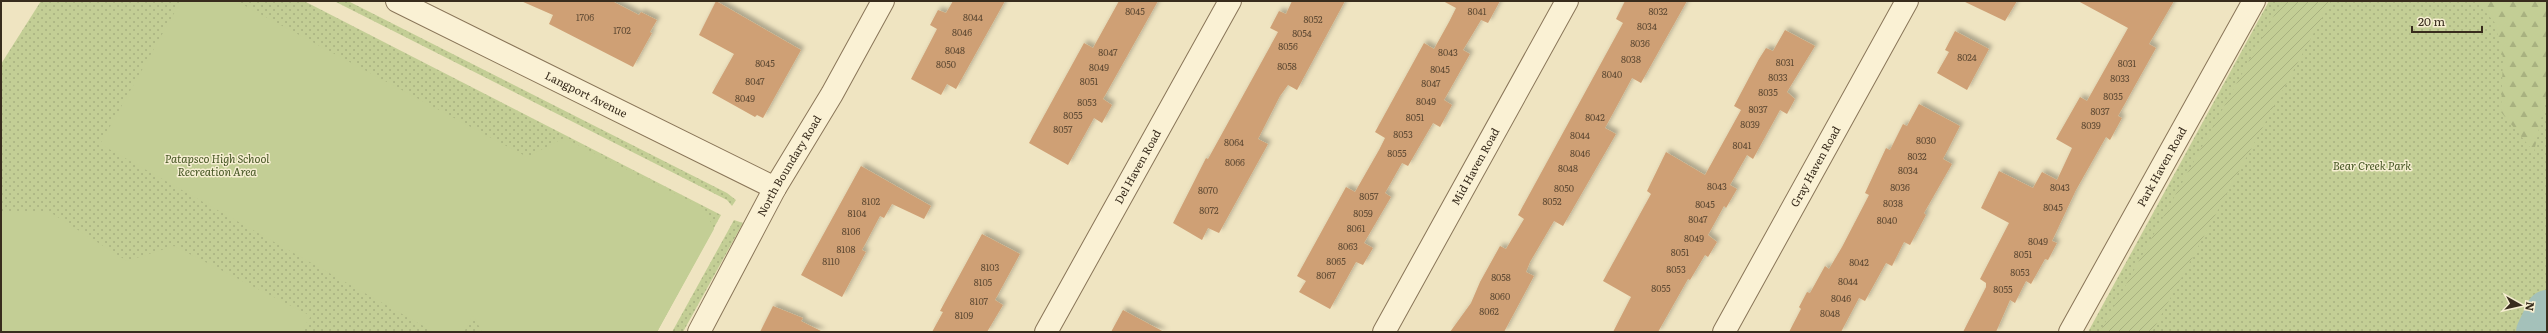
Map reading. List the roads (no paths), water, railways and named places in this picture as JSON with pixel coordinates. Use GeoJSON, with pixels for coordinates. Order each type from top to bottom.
{"type":"FeatureCollection","features":[{"type":"Feature","properties":{"kind":"street","name":"Langport Avenue"},"geometry":{"type":"LineString","coordinates":[[397,1],[775,188]]}},
{"type":"Feature","properties":{"kind":"street","name":"North Boundary Road"},"geometry":{"type":"LineString","coordinates":[[699,332],[775,188],[832,94],[882,1]]}},
{"type":"Feature","properties":{"kind":"street","name":"Del Haven Road"},"geometry":{"type":"LineString","coordinates":[[1046,332],[1230,1]]}},
{"type":"Feature","properties":{"kind":"street","name":"Mid Haven Road"},"geometry":{"type":"LineString","coordinates":[[1384,332],[1567,1]]}},
{"type":"Feature","properties":{"kind":"street","name":"Gray Haven Road"},"geometry":{"type":"LineString","coordinates":[[1724,332],[1907,1]]}},
{"type":"Feature","properties":{"kind":"street","name":"Park Haven Road"},"geometry":{"type":"LineString","coordinates":[[2070,332],[2254,1]]}},
{"type":"Feature","properties":{"kind":"waterway"},"geometry":{"type":"LineString","coordinates":[[2537,332],[2547,311]]}},
{"type":"Feature","properties":{"kind":"park label","name":"Patapsco High School Recreation Area"},"geometry":{"type":"Point","coordinates":[217,165]}},
{"type":"Feature","properties":{"kind":"park label","name":"Bear Creek Park"},"geometry":{"type":"Point","coordinates":[2372,166]}}]}
